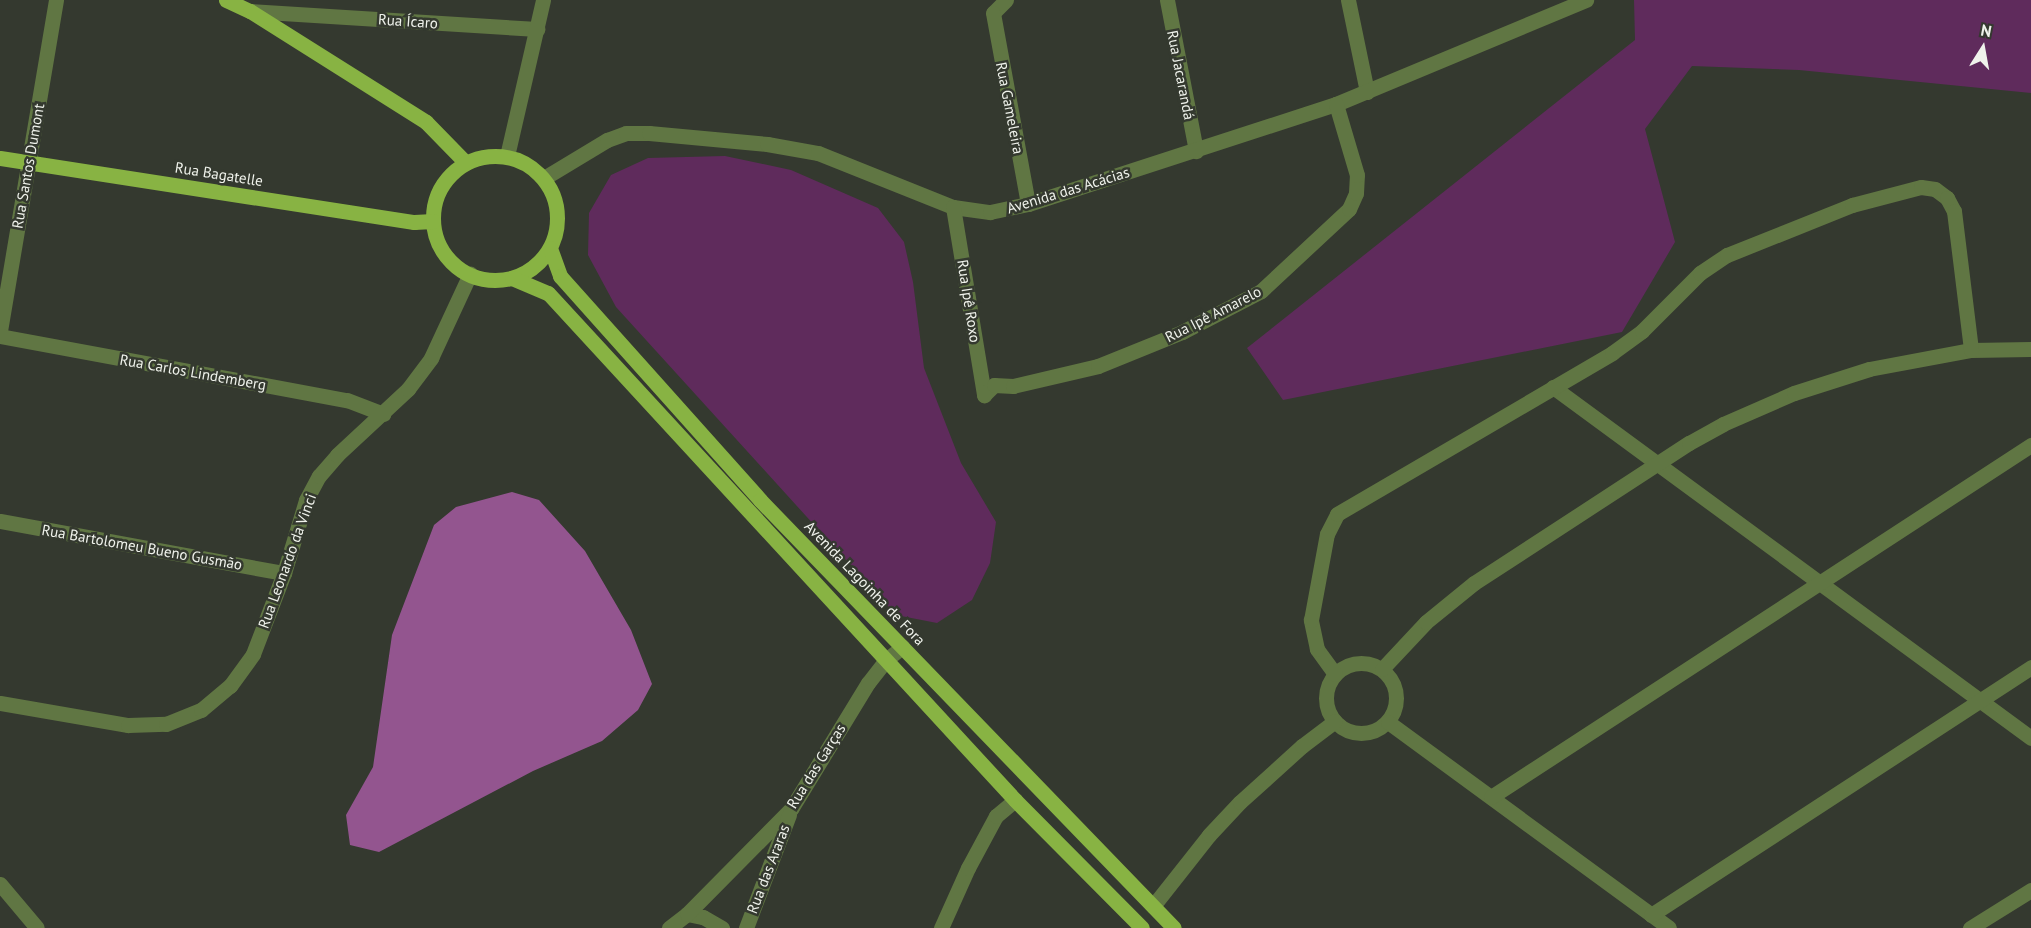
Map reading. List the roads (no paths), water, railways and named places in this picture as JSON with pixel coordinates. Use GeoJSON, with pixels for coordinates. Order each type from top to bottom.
{"type":"FeatureCollection","features":[{"type":"Feature","properties":{"kind":"main road"},"geometry":{"type":"LineString","coordinates":[[226,0],[250,11],[426,122],[466,163]]}},
{"type":"Feature","properties":{"kind":"main road"},"geometry":{"type":"LineString","coordinates":[[486,156],[507,156],[528,164],[544,178],[554,194],[558,212],[557,231],[550,248],[540,261],[527,271],[512,278],[491,279],[470,274],[444,253],[436,238],[433,221],[434,204],[441,187],[452,173],[466,163],[486,156]]}},
{"type":"Feature","properties":{"kind":"main road","name":"Rua Bagatelle"},"geometry":{"type":"LineString","coordinates":[[0,158],[414,222],[433,221]]}},
{"type":"Feature","properties":{"kind":"main road","name":"Avenida Lagoinha de Fora"},"geometry":{"type":"LineString","coordinates":[[550,248],[560,276],[760,500],[1174,928]]}},
{"type":"Feature","properties":{"kind":"main road"},"geometry":{"type":"LineString","coordinates":[[512,278],[548,293],[1015,800],[1142,928]]}},
{"type":"Feature","properties":{"kind":"street","name":"Rua Santos Dumont"},"geometry":{"type":"LineString","coordinates":[[0,332],[56,0]]}},
{"type":"Feature","properties":{"kind":"street"},"geometry":{"type":"LineString","coordinates":[[507,156],[543,0]]}},
{"type":"Feature","properties":{"kind":"street","name":"Rua Gameleira"},"geometry":{"type":"LineString","coordinates":[[1006,0],[993,13],[1028,204]]}},
{"type":"Feature","properties":{"kind":"street","name":"Rua Jacarandá"},"geometry":{"type":"LineString","coordinates":[[1167,0],[1196,151]]}},
{"type":"Feature","properties":{"kind":"street"},"geometry":{"type":"LineString","coordinates":[[1348,0],[1367,92]]}},
{"type":"Feature","properties":{"kind":"street","name":"Avenida das Acácias"},"geometry":{"type":"LineString","coordinates":[[544,178],[607,140],[626,133],[649,133],[767,144],[818,153],[953,207],[990,212],[1028,204],[1336,104],[1559,4],[1586,0]]}},
{"type":"Feature","properties":{"kind":"street","name":"Rua Ícaro"},"geometry":{"type":"LineString","coordinates":[[250,11],[537,29]]}},
{"type":"Feature","properties":{"kind":"street","name":"Rua Ipê Amarelo"},"geometry":{"type":"LineString","coordinates":[[984,395],[994,385],[1013,386],[1098,366],[1182,332],[1261,291],[1349,208],[1356,193],[1357,175],[1336,104]]}},
{"type":"Feature","properties":{"kind":"street"},"geometry":{"type":"LineString","coordinates":[[1335,674],[1317,649],[1311,620],[1324,544],[1332,520],[1343,509],[1627,342],[1660,314],[1700,273],[1727,255],[1852,205],[1921,187],[1941,192],[1954,211],[1971,350]]}},
{"type":"Feature","properties":{"kind":"street","name":"Rua Ipê Roxo"},"geometry":{"type":"LineString","coordinates":[[953,207],[984,395]]}},
{"type":"Feature","properties":{"kind":"street","name":"Rua Leonardo da Vinci"},"geometry":{"type":"LineString","coordinates":[[0,703],[128,725],[166,724],[201,710],[230,686],[253,654],[284,573],[306,500],[319,476],[337,455],[408,390],[431,358],[470,274]]}},
{"type":"Feature","properties":{"kind":"street","name":"Rua Carlos Lindemberg"},"geometry":{"type":"LineString","coordinates":[[0,336],[347,400],[383,414]]}},
{"type":"Feature","properties":{"kind":"street"},"geometry":{"type":"LineString","coordinates":[[1382,669],[1426,622],[1474,583],[1656,464],[1723,424],[1794,393],[1869,369],[1971,350],[2031,349]]}},
{"type":"Feature","properties":{"kind":"street"},"geometry":{"type":"LineString","coordinates":[[1553,387],[2031,738]]}},
{"type":"Feature","properties":{"kind":"street"},"geometry":{"type":"LineString","coordinates":[[1491,797],[2031,445]]}},
{"type":"Feature","properties":{"kind":"street","name":"Rua Bartolomeu Bueno Gusmão"},"geometry":{"type":"LineString","coordinates":[[0,521],[284,573]]}},
{"type":"Feature","properties":{"kind":"street","name":"Rua das Garças"},"geometry":{"type":"LineString","coordinates":[[669,928],[687,914],[791,809],[862,693],[886,660],[902,647]]}},
{"type":"Feature","properties":{"kind":"street"},"geometry":{"type":"LineString","coordinates":[[1357,663],[1366,663],[1382,669],[1393,682],[1397,698],[1388,722],[1374,731],[1357,733],[1341,727],[1327,706],[1326,698],[1327,689],[1335,674],[1357,663]]}},
{"type":"Feature","properties":{"kind":"street"},"geometry":{"type":"LineString","coordinates":[[1651,915],[2031,667]]}},
{"type":"Feature","properties":{"kind":"street"},"geometry":{"type":"LineString","coordinates":[[1153,906],[1201,843],[1240,802],[1286,760],[1335,721]]}},
{"type":"Feature","properties":{"kind":"street"},"geometry":{"type":"LineString","coordinates":[[1388,722],[1669,928]]}},
{"type":"Feature","properties":{"kind":"street"},"geometry":{"type":"LineString","coordinates":[[941,928],[968,868],[996,816],[1015,800]]}},
{"type":"Feature","properties":{"kind":"street","name":"Rua das Araras"},"geometry":{"type":"LineString","coordinates":[[746,928],[791,809]]}},
{"type":"Feature","properties":{"kind":"street"},"geometry":{"type":"LineString","coordinates":[[0,884],[38,928]]}},
{"type":"Feature","properties":{"kind":"street"},"geometry":{"type":"LineString","coordinates":[[1970,928],[2031,890]]}},
{"type":"Feature","properties":{"kind":"street"},"geometry":{"type":"LineString","coordinates":[[687,914],[704,916],[722,928]]}}]}
